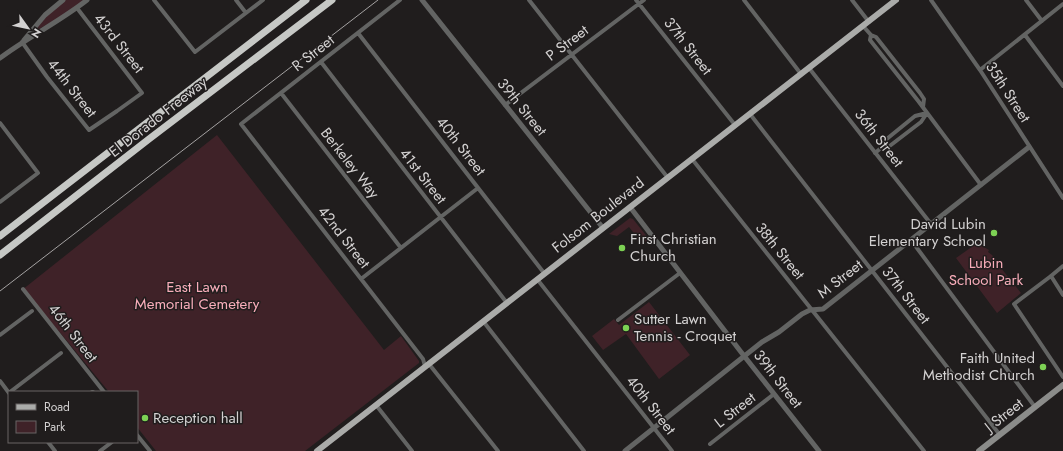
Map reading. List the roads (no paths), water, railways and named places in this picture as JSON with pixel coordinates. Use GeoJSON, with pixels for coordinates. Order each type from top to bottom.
{"type":"FeatureCollection","features":[{"type":"Feature","properties":{"kind":"highway","name":"El Dorado Freeway"},"geometry":{"type":"LineString","coordinates":[[0,236],[306,0]]}},
{"type":"Feature","properties":{"kind":"highway","name":"El Dorado Freeway"},"geometry":{"type":"LineString","coordinates":[[0,256],[149,139],[332,0]]}},
{"type":"Feature","properties":{"kind":"main road","name":"Folsom Boulevard"},"geometry":{"type":"LineString","coordinates":[[317,451],[324,449],[376,405],[544,273],[896,0]]}},
{"type":"Feature","properties":{"kind":"main road","name":"J Street"},"geometry":{"type":"LineString","coordinates":[[979,451],[1063,385]]}},
{"type":"Feature","properties":{"kind":"street"},"geometry":{"type":"LineString","coordinates":[[22,42],[45,15],[63,0]]}},
{"type":"Feature","properties":{"kind":"street"},"geometry":{"type":"LineString","coordinates":[[0,58],[87,0]]}},
{"type":"Feature","properties":{"kind":"street"},"geometry":{"type":"LineString","coordinates":[[154,0],[194,52],[263,0]]}},
{"type":"Feature","properties":{"kind":"street"},"geometry":{"type":"LineString","coordinates":[[236,0],[246,13]]}},
{"type":"Feature","properties":{"kind":"street","name":"R Street"},"geometry":{"type":"LineString","coordinates":[[241,124],[400,0]]}},
{"type":"Feature","properties":{"kind":"street","name":"39th Street"},"geometry":{"type":"LineString","coordinates":[[422,0],[603,228]]}},
{"type":"Feature","properties":{"kind":"street"},"geometry":{"type":"LineString","coordinates":[[529,0],[668,178]]}},
{"type":"Feature","properties":{"kind":"street","name":"P Street"},"geometry":{"type":"LineString","coordinates":[[505,105],[572,55],[638,2],[644,0]]}},
{"type":"Feature","properties":{"kind":"street"},"geometry":{"type":"LineString","coordinates":[[744,0],[802,74]]}},
{"type":"Feature","properties":{"kind":"street"},"geometry":{"type":"LineString","coordinates":[[852,0],[869,22]]}},
{"type":"Feature","properties":{"kind":"street","name":"35th Street"},"geometry":{"type":"LineString","coordinates":[[931,0],[980,70],[1063,198]]}},
{"type":"Feature","properties":{"kind":"street"},"geometry":{"type":"LineString","coordinates":[[1026,0],[1042,21]]}},
{"type":"Feature","properties":{"kind":"street","name":"37th Street"},"geometry":{"type":"LineString","coordinates":[[638,2],[735,125]]}},
{"type":"Feature","properties":{"kind":"street"},"geometry":{"type":"LineString","coordinates":[[980,70],[1063,4]]}},
{"type":"Feature","properties":{"kind":"street","name":"43rd Street"},"geometry":{"type":"LineString","coordinates":[[77,8],[142,93],[117,112],[89,130]]}},
{"type":"Feature","properties":{"kind":"street"},"geometry":{"type":"LineString","coordinates":[[863,26],[871,36],[876,37],[893,57],[924,99],[923,108]]}},
{"type":"Feature","properties":{"kind":"street","name":"40th Street"},"geometry":{"type":"LineString","coordinates":[[358,33],[544,273]]}},
{"type":"Feature","properties":{"kind":"street"},"geometry":{"type":"LineString","coordinates":[[1024,35],[1063,86]]}},
{"type":"Feature","properties":{"kind":"street"},"geometry":{"type":"LineString","coordinates":[[871,36],[870,40],[888,61],[981,185]]}},
{"type":"Feature","properties":{"kind":"street","name":"44th Street"},"geometry":{"type":"LineString","coordinates":[[22,42],[47,77],[89,130]]}},
{"type":"Feature","properties":{"kind":"street"},"geometry":{"type":"LineString","coordinates":[[888,61],[893,57]]}},
{"type":"Feature","properties":{"kind":"street","name":"41st Street"},"geometry":{"type":"LineString","coordinates":[[321,62],[507,303]]}},
{"type":"Feature","properties":{"kind":"street","name":"36th Street"},"geometry":{"type":"LineString","coordinates":[[809,68],[931,224]]}},
{"type":"Feature","properties":{"kind":"street","name":"Berkeley Way"},"geometry":{"type":"LineString","coordinates":[[281,93],[401,248]]}},
{"type":"Feature","properties":{"kind":"street"},"geometry":{"type":"LineString","coordinates":[[875,152],[881,148],[887,148],[921,122],[927,113]]}},
{"type":"Feature","properties":{"kind":"street"},"geometry":{"type":"LineString","coordinates":[[881,148],[883,142],[915,116],[927,113]]}},
{"type":"Feature","properties":{"kind":"street","name":"37th Street"},"geometry":{"type":"LineString","coordinates":[[750,114],[1000,435]]}},
{"type":"Feature","properties":{"kind":"street"},"geometry":{"type":"LineString","coordinates":[[0,123],[38,173],[0,202]]}},
{"type":"Feature","properties":{"kind":"street","name":"42nd Street"},"geometry":{"type":"LineString","coordinates":[[241,124],[427,365],[498,451]]}},
{"type":"Feature","properties":{"kind":"street","name":"M Street"},"geometry":{"type":"LineString","coordinates":[[625,451],[762,342],[779,332],[802,314],[823,308],[1029,147]]}},
{"type":"Feature","properties":{"kind":"street","name":"38th Street"},"geometry":{"type":"LineString","coordinates":[[692,159],[924,451]]}},
{"type":"Feature","properties":{"kind":"street"},"geometry":{"type":"LineString","coordinates":[[361,279],[478,188]]}},
{"type":"Feature","properties":{"kind":"street","name":"39th Street"},"geometry":{"type":"LineString","coordinates":[[630,207],[680,274],[819,451]]}},
{"type":"Feature","properties":{"kind":"street"},"geometry":{"type":"LineString","coordinates":[[911,240],[1035,407]]}},
{"type":"Feature","properties":{"kind":"street"},"geometry":{"type":"LineString","coordinates":[[1063,266],[1014,304],[1063,377]]}},
{"type":"Feature","properties":{"kind":"street"},"geometry":{"type":"LineString","coordinates":[[618,320],[680,274]]}},
{"type":"Feature","properties":{"kind":"street"},"geometry":{"type":"LineString","coordinates":[[1051,276],[1063,295]]}},
{"type":"Feature","properties":{"kind":"street","name":"40th Street"},"geometry":{"type":"LineString","coordinates":[[537,279],[672,451]]}},
{"type":"Feature","properties":{"kind":"street","name":"46th Street"},"geometry":{"type":"LineString","coordinates":[[23,289],[103,391]]}},
{"type":"Feature","properties":{"kind":"street"},"geometry":{"type":"LineString","coordinates":[[0,336],[32,311]]}},
{"type":"Feature","properties":{"kind":"street"},"geometry":{"type":"LineString","coordinates":[[483,321],[584,451]]}},
{"type":"Feature","properties":{"kind":"street"},"geometry":{"type":"LineString","coordinates":[[10,391],[61,353]]}},
{"type":"Feature","properties":{"kind":"street"},"geometry":{"type":"LineString","coordinates":[[0,381],[8,391]]}},
{"type":"Feature","properties":{"kind":"street","name":"L Street"},"geometry":{"type":"LineString","coordinates":[[710,444],[774,394]]}},
{"type":"Feature","properties":{"kind":"street"},"geometry":{"type":"LineString","coordinates":[[376,405],[412,451]]}},
{"type":"Feature","properties":{"kind":"street"},"geometry":{"type":"LineString","coordinates":[[138,436],[150,451]]}},
{"type":"Feature","properties":{"kind":"street"},"geometry":{"type":"LineString","coordinates":[[49,443],[55,451]]}},
{"type":"Feature","properties":{"kind":"street"},"geometry":{"type":"LineString","coordinates":[[100,451],[111,443]]}},
{"type":"Feature","properties":{"kind":"tram line"},"geometry":{"type":"LineString","coordinates":[[0,291],[378,0]]}},
{"type":"Feature","properties":{"kind":"place","name":"David Lubin Elementary School"},"geometry":{"type":"Point","coordinates":[994,233]}},
{"type":"Feature","properties":{"kind":"place","name":"First Christian Church"},"geometry":{"type":"Point","coordinates":[622,248]}},
{"type":"Feature","properties":{"kind":"place","name":"Sutter Lawn Tennis - Croquet"},"geometry":{"type":"Point","coordinates":[626,328]}},
{"type":"Feature","properties":{"kind":"place","name":"Faith United Methodist Church"},"geometry":{"type":"Point","coordinates":[1043,367]}},
{"type":"Feature","properties":{"kind":"place","name":"Reception hall"},"geometry":{"type":"Point","coordinates":[145,418]}},
{"type":"Feature","properties":{"kind":"park label","name":"Lubin School Park"},"geometry":{"type":"Point","coordinates":[986,272]}},
{"type":"Feature","properties":{"kind":"park label","name":"East Lawn Memorial Cemetery"},"geometry":{"type":"Point","coordinates":[197,296]}}]}
